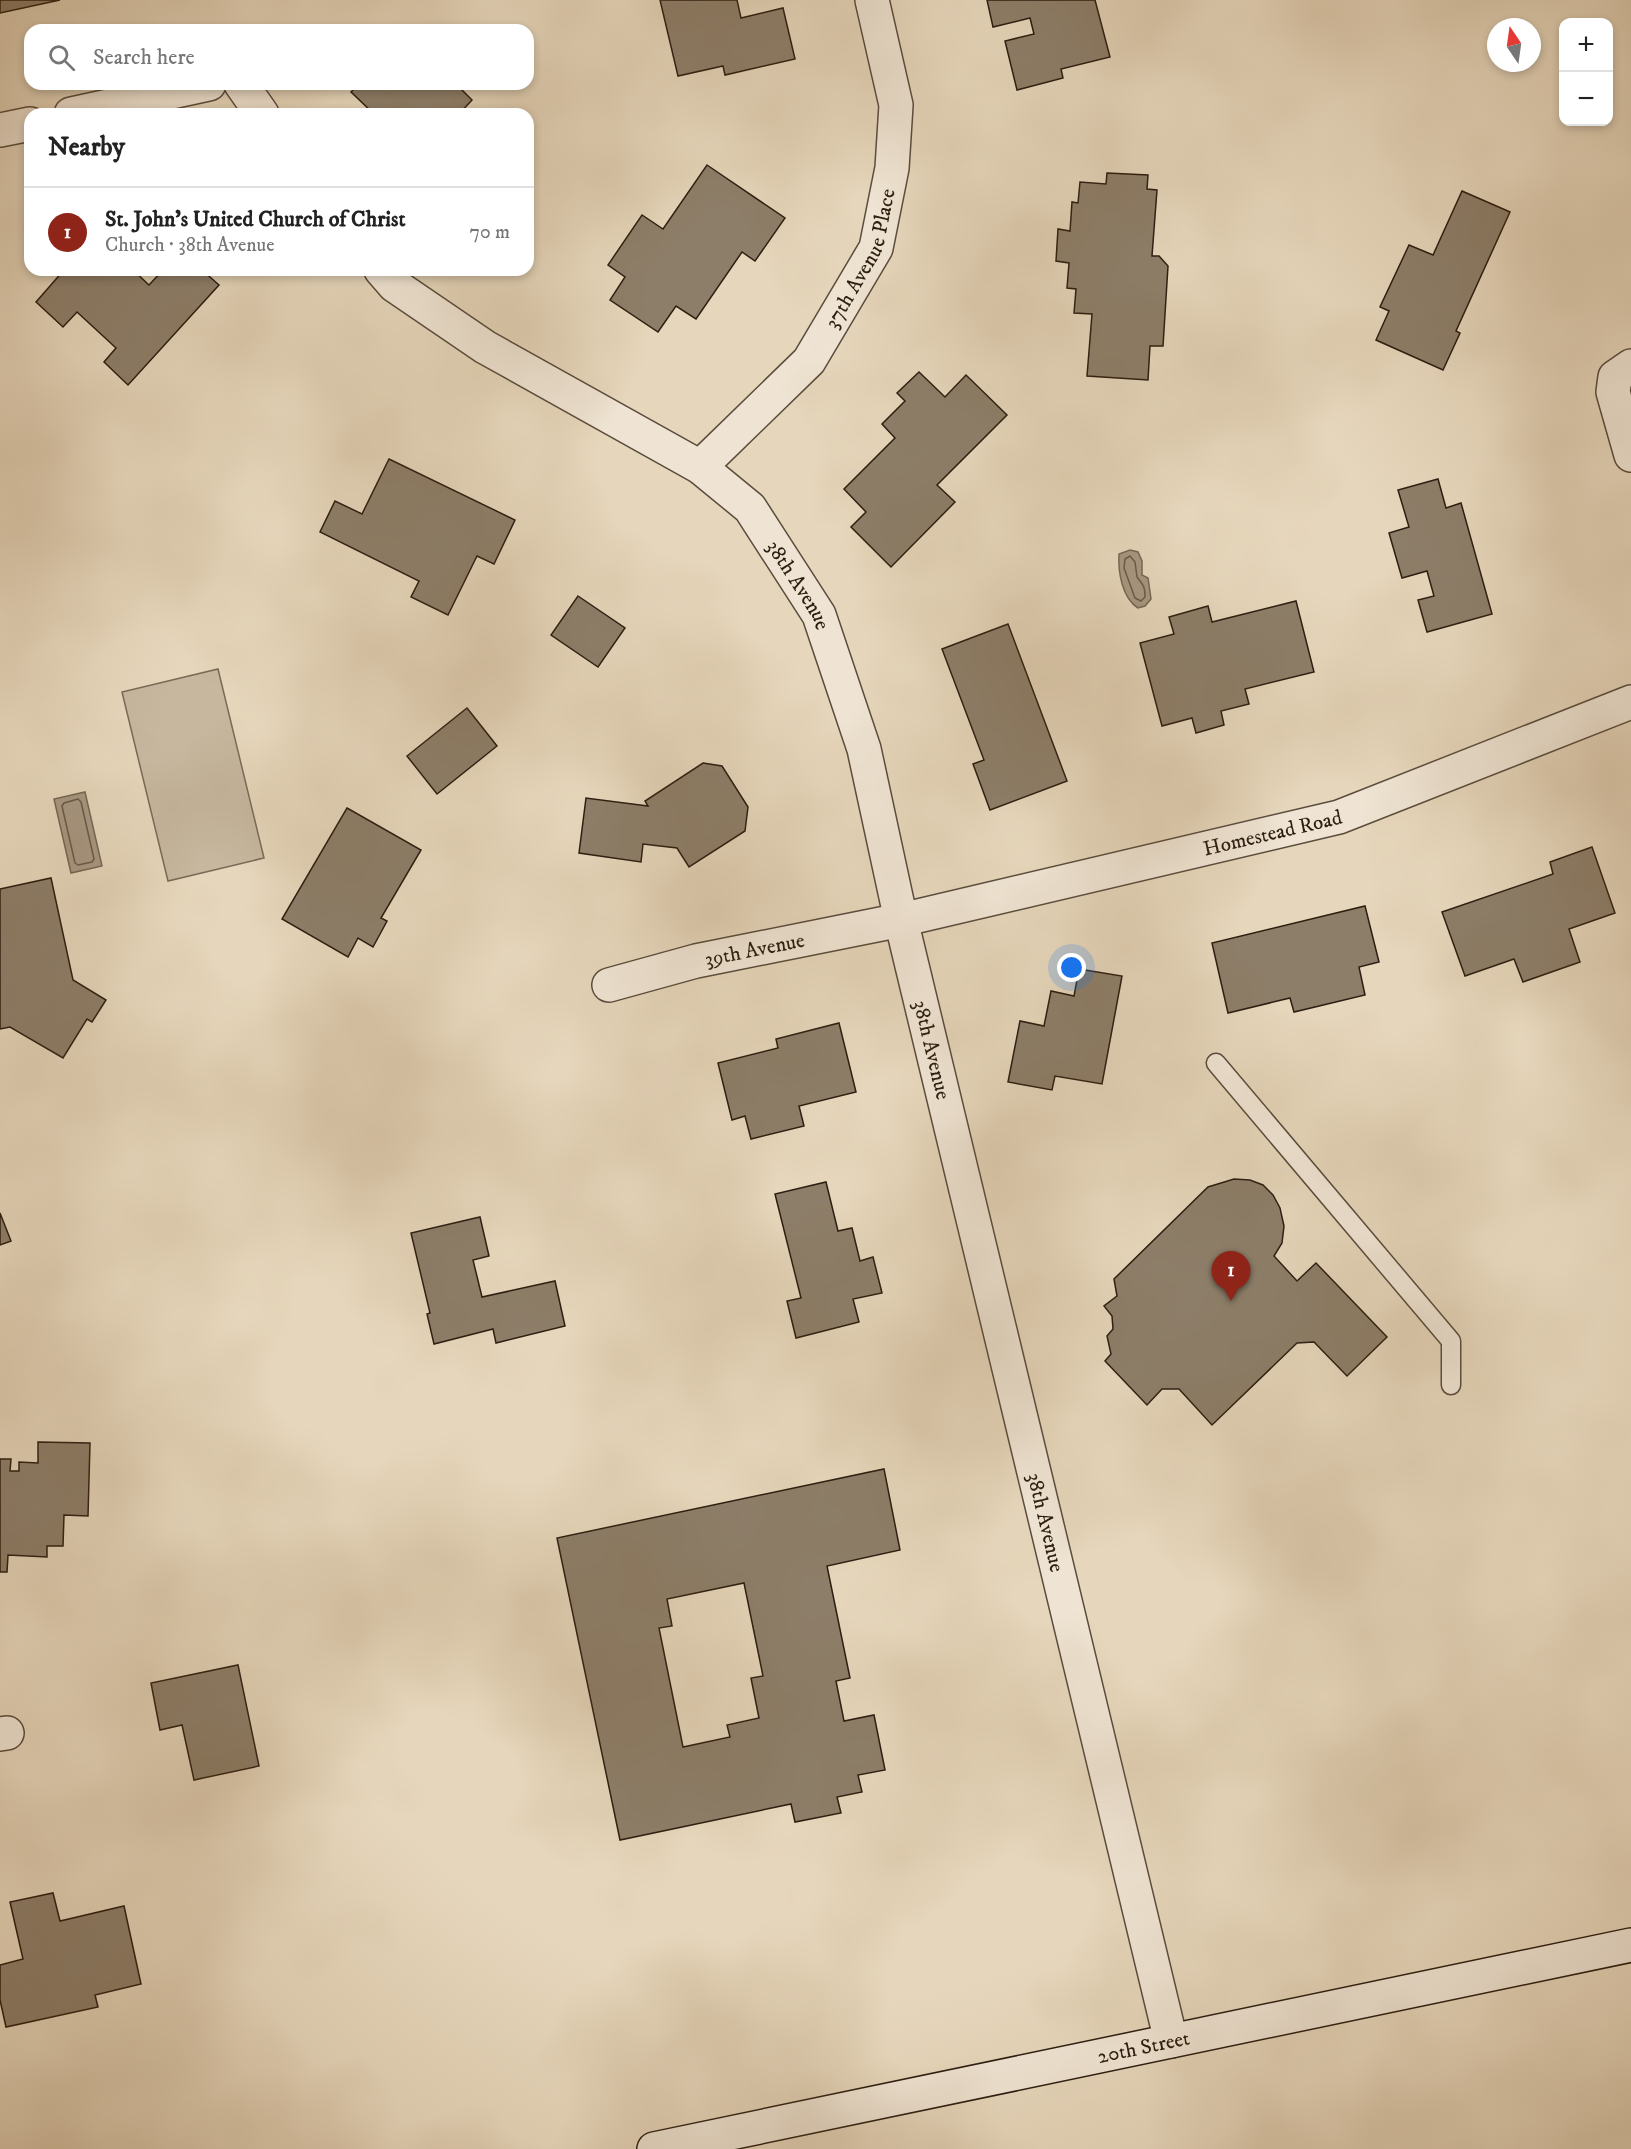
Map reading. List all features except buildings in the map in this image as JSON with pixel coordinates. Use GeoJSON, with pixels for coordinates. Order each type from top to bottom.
{"type":"FeatureCollection","features":[{"type":"Feature","properties":{"kind":"street","name":"37th Avenue Place"},"geometry":{"type":"LineString","coordinates":[[700,467],[808,361],[876,248],[892,168],[896,105],[872,0]]}},
{"type":"Feature","properties":{"kind":"street"},"geometry":{"type":"LineString","coordinates":[[99,108],[181,90]]}},
{"type":"Feature","properties":{"kind":"street"},"geometry":{"type":"LineString","coordinates":[[245,90],[258,108]]}},
{"type":"Feature","properties":{"kind":"street"},"geometry":{"type":"LineString","coordinates":[[0,130],[24,125]]}},
{"type":"Feature","properties":{"kind":"street","name":"38th Avenue"},"geometry":{"type":"LineString","coordinates":[[386,276],[394,285],[485,347],[700,467],[750,508],[819,615],[864,749],[901,920],[1171,2041]]}},
{"type":"Feature","properties":{"kind":"street"},"geometry":{"type":"LineString","coordinates":[[1631,366],[1615,378],[1613,392],[1631,455]]}},
{"type":"Feature","properties":{"kind":"street","name":"Homestead Road"},"geometry":{"type":"LineString","coordinates":[[901,920],[1339,817],[1631,702]]}},
{"type":"Feature","properties":{"kind":"street","name":"39th Avenue"},"geometry":{"type":"LineString","coordinates":[[609,985],[696,961],[901,920]]}},
{"type":"Feature","properties":{"kind":"street","name":"20th Street"},"geometry":{"type":"LineString","coordinates":[[654,2149],[1631,1945]]}},
{"type":"Feature","properties":{"kind":"lane"},"geometry":{"type":"LineString","coordinates":[[1216,1063],[1451,1341],[1451,1385]]}},
{"type":"Feature","properties":{"kind":"shaded area"},"geometry":{"type":"Polygon","coordinates":[[[218,669],[264,858],[168,881],[122,692],[218,669]]]}},
{"type":"Feature","properties":{"kind":"water"},"geometry":{"type":"Polygon","coordinates":[[[1130,550],[1138,552],[1142,561],[1142,575],[1148,578],[1151,599],[1145,606],[1138,608],[1128,598],[1119,569],[1119,554],[1130,550]]]}},
{"type":"Feature","properties":{"kind":"water"},"geometry":{"type":"Polygon","coordinates":[[[85,792],[102,866],[71,873],[54,799],[85,792]]]}},
{"type":"Feature","properties":{"kind":"place","name":"St. John's United Church of Christ"},"geometry":{"type":"Point","coordinates":[1231,1301]}}]}
